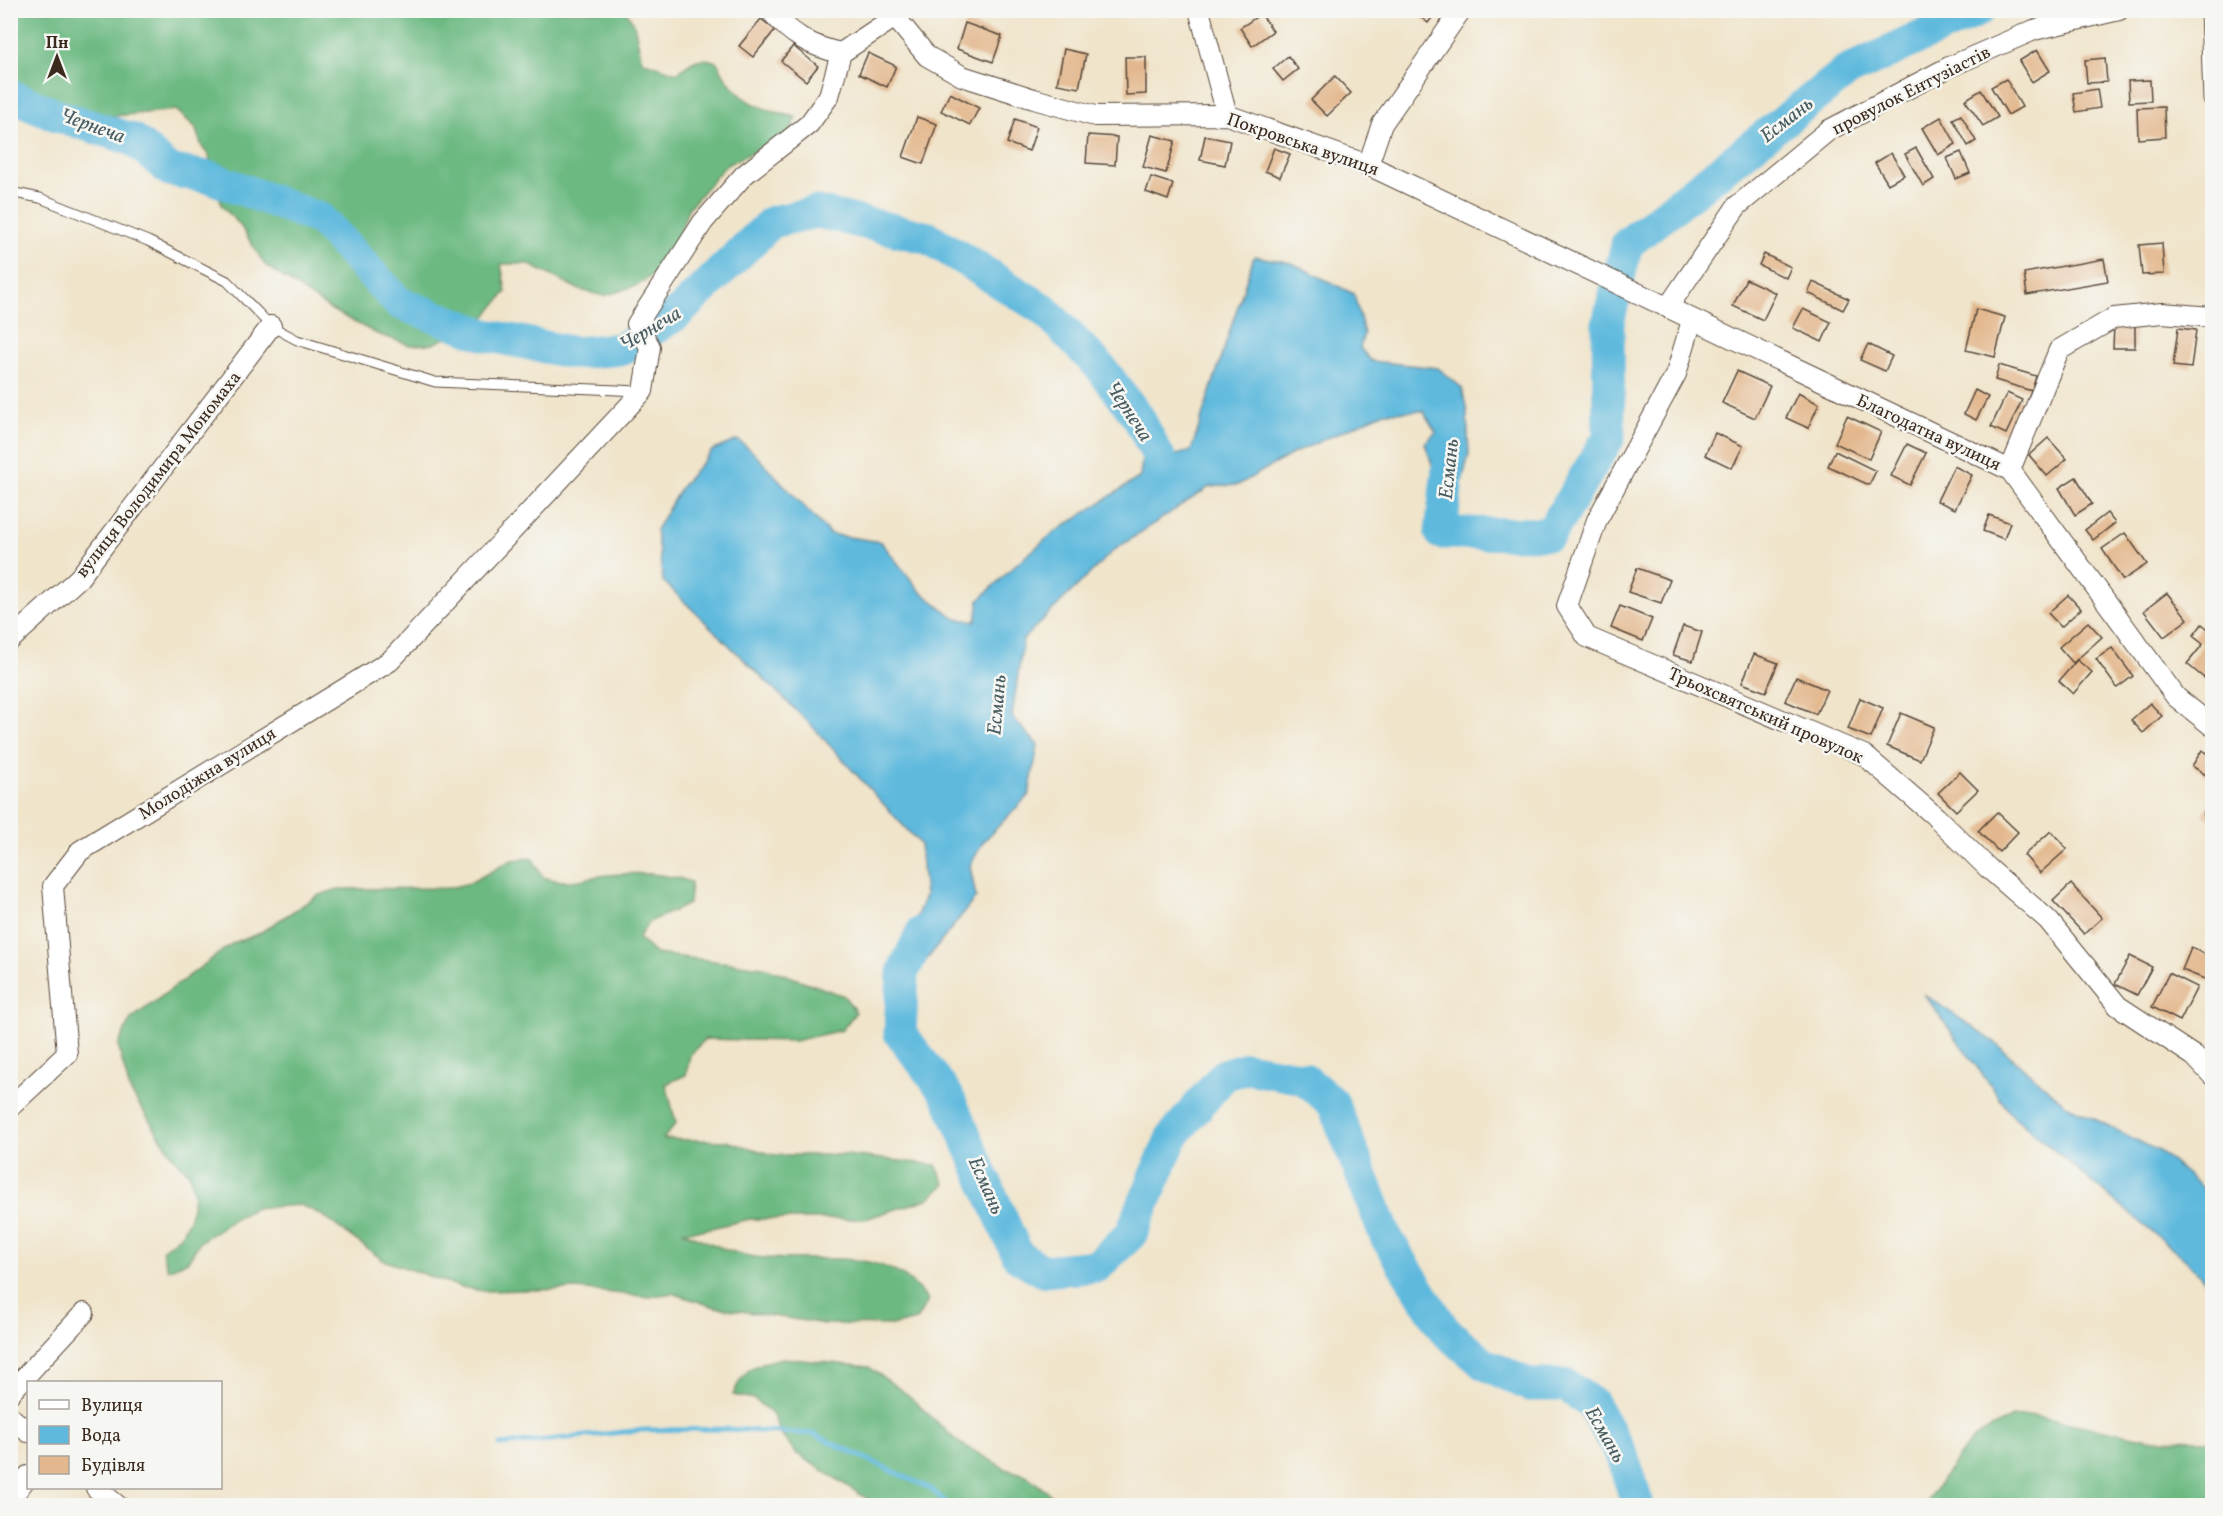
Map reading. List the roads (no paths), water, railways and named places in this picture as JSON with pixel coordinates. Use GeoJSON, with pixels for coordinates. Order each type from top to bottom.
{"type":"FeatureCollection","features":[{"type":"Feature","properties":{"kind":"street"},"geometry":{"type":"LineString","coordinates":[[770,10],[780,22],[815,48],[841,53]]}},
{"type":"Feature","properties":{"kind":"street"},"geometry":{"type":"LineString","coordinates":[[1199,10],[1227,115]]}},
{"type":"Feature","properties":{"kind":"street"},"geometry":{"type":"LineString","coordinates":[[1368,165],[1382,124],[1461,10]]}},
{"type":"Feature","properties":{"kind":"street","name":"провулок Ентузіастів"},"geometry":{"type":"LineString","coordinates":[[1668,307],[1737,206],[1829,130],[1948,67],[2034,30],[2119,10]]}},
{"type":"Feature","properties":{"kind":"street"},"geometry":{"type":"LineString","coordinates":[[643,391],[650,347],[637,324],[703,222],[744,175],[809,124],[829,96],[841,53],[895,14]]}},
{"type":"Feature","properties":{"kind":"street","name":"Покровська вулиця"},"geometry":{"type":"LineString","coordinates":[[895,14],[927,56],[962,76],[1095,116],[1227,115],[1368,165],[1650,298]]}},
{"type":"Feature","properties":{"kind":"street","name":"Благодатна вулиця"},"geometry":{"type":"LineString","coordinates":[[1650,298],[2010,470],[2176,697],[2212,726]]}},
{"type":"Feature","properties":{"kind":"street"},"geometry":{"type":"LineString","coordinates":[[2010,470],[2059,350],[2115,318],[2162,313],[2212,317]]}},
{"type":"Feature","properties":{"kind":"street","name":"Трьохсвятський провулок"},"geometry":{"type":"LineString","coordinates":[[1692,320],[1676,374],[1597,520],[1567,606],[1587,638],[1864,755],[1936,817],[1988,868],[2048,920],[2118,1006],[2194,1056],[2212,1075]]}},
{"type":"Feature","properties":{"kind":"street","name":"вулиця Володимира Мономаха"},"geometry":{"type":"LineString","coordinates":[[10,640],[79,578],[272,326]]}},
{"type":"Feature","properties":{"kind":"street","name":"Молодіжна вулиця"},"geometry":{"type":"LineString","coordinates":[[10,1107],[67,1054],[53,886],[80,851],[390,661],[643,391]]}},
{"type":"Feature","properties":{"kind":"street"},"geometry":{"type":"LineString","coordinates":[[10,1393],[84,1313]]}},
{"type":"Feature","properties":{"kind":"street"},"geometry":{"type":"LineString","coordinates":[[10,1417],[27,1431]]}},
{"type":"Feature","properties":{"kind":"street"},"geometry":{"type":"LineString","coordinates":[[10,1499],[27,1477]]}},
{"type":"Feature","properties":{"kind":"street"},"geometry":{"type":"LineString","coordinates":[[97,1489],[118,1506]]}},
{"type":"Feature","properties":{"kind":"lane"},"geometry":{"type":"LineString","coordinates":[[2205,10],[2208,100],[2212,100]]}},
{"type":"Feature","properties":{"kind":"lane"},"geometry":{"type":"LineString","coordinates":[[10,192],[40,198],[148,241],[227,281],[272,326],[297,340],[435,382],[643,391]]}},
{"type":"Feature","properties":{"kind":"water"},"geometry":{"type":"Polygon","coordinates":[[[1254,256],[1292,263],[1354,294],[1364,333],[1360,348],[1371,361],[1438,368],[1462,388],[1467,412],[1469,454],[1462,482],[1443,514],[1439,486],[1425,443],[1436,432],[1423,411],[1385,412],[1294,453],[1238,485],[1209,487],[1114,550],[1023,639],[1012,717],[1038,745],[1029,795],[983,842],[970,866],[976,897],[918,971],[903,972],[907,940],[925,896],[920,844],[810,724],[663,581],[656,530],[681,487],[713,450],[738,440],[753,452],[830,534],[881,542],[920,591],[956,619],[976,621],[979,600],[1014,566],[1052,534],[1140,477],[1143,449],[1161,459],[1191,451],[1254,256]]]}},
{"type":"Feature","properties":{"kind":"water"},"geometry":{"type":"Polygon","coordinates":[[[1924,994],[1993,1041],[2065,1104],[2160,1152],[2212,1196],[2212,1289],[2189,1263],[2011,1114],[1924,994]]]}},
{"type":"Feature","properties":{"kind":"waterway","name":"Есмань"},"geometry":{"type":"LineString","coordinates":[[1448,469],[1441,533],[1550,534],[1609,437],[1608,323],[1627,244],[1846,72],[1979,10]]}},
{"type":"Feature","properties":{"kind":"waterway","name":"Чернеча"},"geometry":{"type":"LineString","coordinates":[[10,95],[58,116],[134,140],[169,170],[212,178],[320,219],[399,303],[485,335],[575,353],[622,349],[677,314],[772,222],[817,212],[929,238],[1043,309],[1101,368],[1138,417],[1174,487]]}},
{"type":"Feature","properties":{"kind":"waterway","name":"Есмань"},"geometry":{"type":"LineString","coordinates":[[922,932],[903,972],[900,1033],[947,1095],[1018,1256],[1043,1271],[1097,1266],[1131,1234],[1172,1137],[1224,1075],[1247,1068],[1303,1078],[1333,1103],[1386,1237],[1445,1331],[1485,1364],[1529,1385],[1565,1385],[1593,1404],[1623,1458],[1638,1506]]}},
{"type":"Feature","properties":{"kind":"waterway"},"geometry":{"type":"LineString","coordinates":[[500,1445],[643,1430],[727,1429],[813,1434],[931,1489],[950,1506]]}}]}
